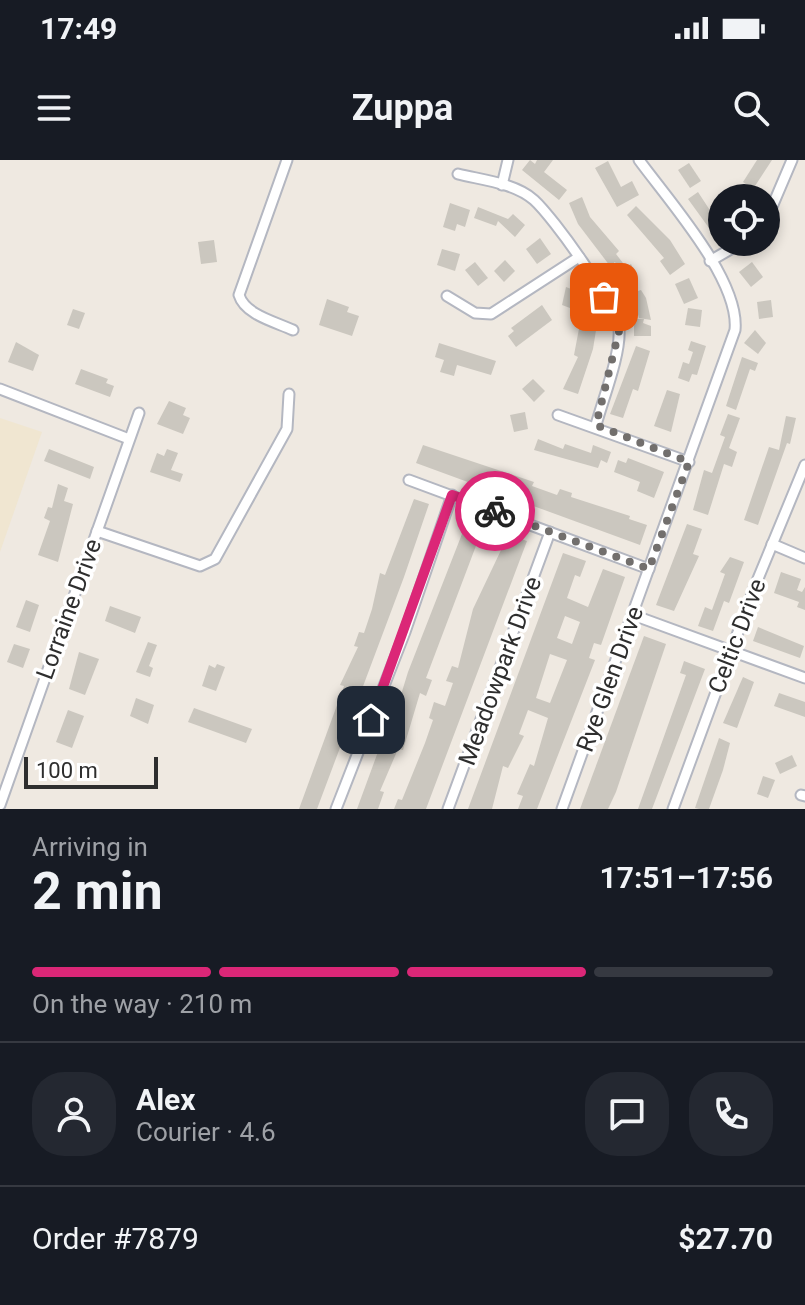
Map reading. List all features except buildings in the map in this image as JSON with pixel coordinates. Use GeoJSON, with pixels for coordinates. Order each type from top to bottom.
{"type":"FeatureCollection","features":[{"type":"Feature","properties":{"kind":"street"},"geometry":{"type":"LineString","coordinates":[[287,160],[239,295],[244,305],[254,313],[293,330]]}},
{"type":"Feature","properties":{"kind":"street"},"geometry":{"type":"LineString","coordinates":[[502,185],[508,160]]}},
{"type":"Feature","properties":{"kind":"street","name":"Rye Glen Drive"},"geometry":{"type":"LineString","coordinates":[[562,809],[735,330],[734,302],[710,261],[639,160]]}},
{"type":"Feature","properties":{"kind":"street"},"geometry":{"type":"LineString","coordinates":[[780,188],[792,160]]}},
{"type":"Feature","properties":{"kind":"street"},"geometry":{"type":"LineString","coordinates":[[458,174],[502,185],[534,199],[579,257],[617,317],[619,331],[596,425]]}},
{"type":"Feature","properties":{"kind":"street"},"geometry":{"type":"LineString","coordinates":[[710,261],[719,256]]}},
{"type":"Feature","properties":{"kind":"street"},"geometry":{"type":"LineString","coordinates":[[447,296],[475,313],[491,314],[579,257]]}},
{"type":"Feature","properties":{"kind":"street"},"geometry":{"type":"LineString","coordinates":[[0,389],[129,439]]}},
{"type":"Feature","properties":{"kind":"street"},"geometry":{"type":"LineString","coordinates":[[97,531],[200,566],[207,565],[235,529],[287,429],[289,394]]}},
{"type":"Feature","properties":{"kind":"street","name":"Lorraine Drive"},"geometry":{"type":"LineString","coordinates":[[0,805],[139,413]]}},
{"type":"Feature","properties":{"kind":"street"},"geometry":{"type":"LineString","coordinates":[[558,415],[596,425],[689,462]]}},
{"type":"Feature","properties":{"kind":"street","name":"Celtic Drive"},"geometry":{"type":"LineString","coordinates":[[673,809],[772,544],[805,465]]}},
{"type":"Feature","properties":{"kind":"street"},"geometry":{"type":"LineString","coordinates":[[409,480],[649,569]]}},
{"type":"Feature","properties":{"kind":"street"},"geometry":{"type":"LineString","coordinates":[[336,809],[405,632],[452,495]]}},
{"type":"Feature","properties":{"kind":"street","name":"Meadowpark Drive"},"geometry":{"type":"LineString","coordinates":[[448,809],[550,532]]}},
{"type":"Feature","properties":{"kind":"street"},"geometry":{"type":"LineString","coordinates":[[772,544],[805,558]]}},
{"type":"Feature","properties":{"kind":"street"},"geometry":{"type":"LineString","coordinates":[[633,615],[805,678]]}},
{"type":"Feature","properties":{"kind":"shaded area"},"geometry":{"type":"Polygon","coordinates":[[[0,418],[42,432],[0,552],[0,418]]]}},
{"type":"Feature","properties":{"kind":"way so far"},"geometry":{"type":"LineString","coordinates":[[495,511],[649,569],[689,462],[596,425],[619,331],[617,317],[604,297]]}},
{"type":"Feature","properties":{"kind":"route"},"geometry":{"type":"LineString","coordinates":[[371,720],[452,495],[495,511]]}}]}
